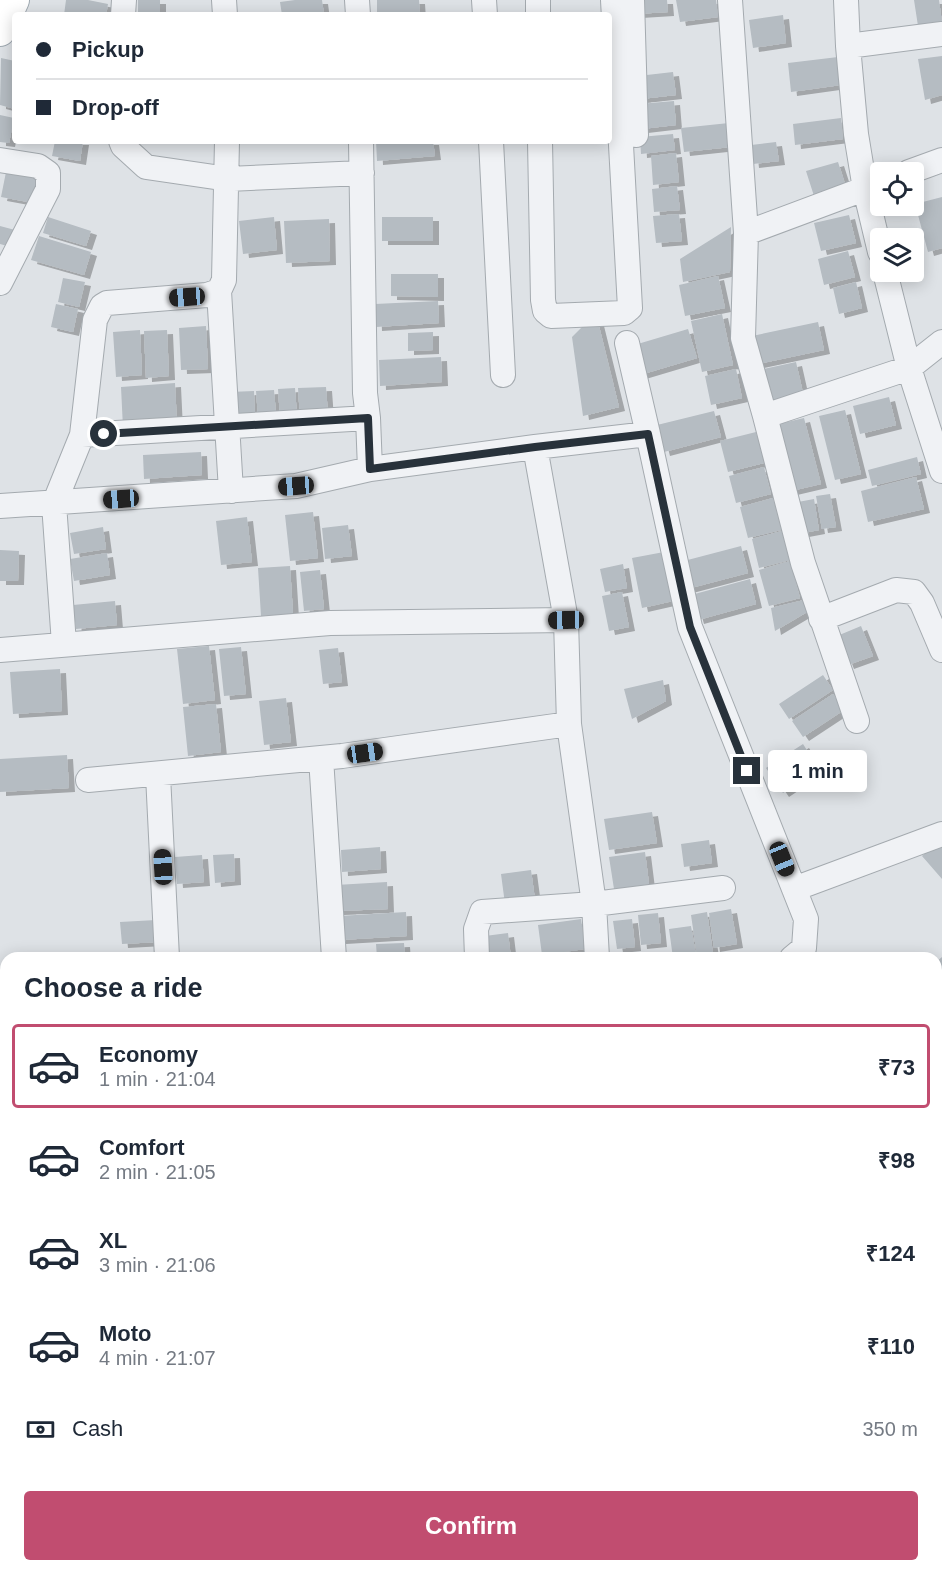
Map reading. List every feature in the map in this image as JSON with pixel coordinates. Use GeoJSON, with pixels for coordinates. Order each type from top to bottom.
{"type":"FeatureCollection","features":[{"type":"Feature","properties":{"kind":"main road"},"geometry":{"type":"LineString","coordinates":[[0,31],[14,0]]}},
{"type":"Feature","properties":{"kind":"street"},"geometry":{"type":"LineString","coordinates":[[540,144],[545,311],[551,316],[624,313],[630,308],[613,0]]}},
{"type":"Feature","properties":{"kind":"street"},"geometry":{"type":"LineString","coordinates":[[633,0],[639,243]]}},
{"type":"Feature","properties":{"kind":"street"},"geometry":{"type":"LineString","coordinates":[[730,0],[746,233],[744,338],[803,563],[857,721]]}},
{"type":"Feature","properties":{"kind":"street"},"geometry":{"type":"LineString","coordinates":[[846,0],[856,134],[870,177]]}},
{"type":"Feature","properties":{"kind":"street"},"geometry":{"type":"LineString","coordinates":[[849,46],[942,34]]}},
{"type":"Feature","properties":{"kind":"street"},"geometry":{"type":"LineString","coordinates":[[122,144],[146,167],[228,179],[362,173]]}},
{"type":"Feature","properties":{"kind":"street"},"geometry":{"type":"LineString","coordinates":[[227,144],[224,280],[219,291],[231,491]]}},
{"type":"Feature","properties":{"kind":"street"},"geometry":{"type":"LineString","coordinates":[[361,144],[365,393],[370,469]]}},
{"type":"Feature","properties":{"kind":"street"},"geometry":{"type":"LineString","coordinates":[[491,144],[503,375]]}},
{"type":"Feature","properties":{"kind":"street"},"geometry":{"type":"LineString","coordinates":[[0,160],[38,166],[48,173],[48,189],[0,283]]}},
{"type":"Feature","properties":{"kind":"street"},"geometry":{"type":"LineString","coordinates":[[924,167],[942,160]]}},
{"type":"Feature","properties":{"kind":"street"},"geometry":{"type":"LineString","coordinates":[[746,233],[870,187]]}},
{"type":"Feature","properties":{"kind":"street"},"geometry":{"type":"LineString","coordinates":[[888,282],[909,368],[942,471]]}},
{"type":"Feature","properties":{"kind":"street"},"geometry":{"type":"LineString","coordinates":[[64,644],[54,504],[82,435],[95,320],[102,306],[107,303],[207,295],[219,291]]}},
{"type":"Feature","properties":{"kind":"street"},"geometry":{"type":"LineString","coordinates":[[765,416],[909,368],[942,342]]}},
{"type":"Feature","properties":{"kind":"street"},"geometry":{"type":"LineString","coordinates":[[627,343],[690,627],[806,919],[804,948],[799,952]]}},
{"type":"Feature","properties":{"kind":"street"},"geometry":{"type":"LineString","coordinates":[[82,435],[368,418]]}},
{"type":"Feature","properties":{"kind":"street"},"geometry":{"type":"LineString","coordinates":[[0,506],[296,486],[370,469],[648,434]]}},
{"type":"Feature","properties":{"kind":"street"},"geometry":{"type":"LineString","coordinates":[[535,447],[566,620],[569,724],[594,904],[597,952]]}},
{"type":"Feature","properties":{"kind":"street"},"geometry":{"type":"LineString","coordinates":[[821,619],[896,590],[914,592],[922,603],[942,650]]}},
{"type":"Feature","properties":{"kind":"street"},"geometry":{"type":"LineString","coordinates":[[0,650],[330,623],[566,620]]}},
{"type":"Feature","properties":{"kind":"street"},"geometry":{"type":"LineString","coordinates":[[88,780],[321,758],[569,724]]}},
{"type":"Feature","properties":{"kind":"street"},"geometry":{"type":"LineString","coordinates":[[321,758],[334,952]]}},
{"type":"Feature","properties":{"kind":"street"},"geometry":{"type":"LineString","coordinates":[[158,775],[167,952]]}},
{"type":"Feature","properties":{"kind":"street"},"geometry":{"type":"LineString","coordinates":[[794,889],[940,835]]}},
{"type":"Feature","properties":{"kind":"street"},"geometry":{"type":"LineString","coordinates":[[477,952],[476,928],[482,912],[594,904],[723,888]]}},
{"type":"Feature","properties":{"kind":"building"},"geometry":{"type":"Polygon","coordinates":[[[66,0],[88,0],[108,4],[107,12],[64,12],[66,0]]]}},
{"type":"Feature","properties":{"kind":"building"},"geometry":{"type":"Polygon","coordinates":[[[138,0],[160,0],[160,12],[138,12],[138,0]]]}},
{"type":"Feature","properties":{"kind":"building"},"geometry":{"type":"Polygon","coordinates":[[[322,0],[324,12],[282,12],[280,2],[322,0]]]}},
{"type":"Feature","properties":{"kind":"building"},"geometry":{"type":"Polygon","coordinates":[[[377,0],[419,0],[420,12],[377,12],[377,0]]]}},
{"type":"Feature","properties":{"kind":"building"},"geometry":{"type":"Polygon","coordinates":[[[636,0],[667,0],[668,12],[636,14],[636,0]]]}},
{"type":"Feature","properties":{"kind":"building"},"geometry":{"type":"Polygon","coordinates":[[[676,0],[716,0],[718,17],[680,22],[676,0]]]}},
{"type":"Feature","properties":{"kind":"building"},"geometry":{"type":"Polygon","coordinates":[[[914,0],[939,0],[942,23],[918,26],[914,0]]]}},
{"type":"Feature","properties":{"kind":"building"},"geometry":{"type":"Polygon","coordinates":[[[783,15],[786,43],[753,48],[749,20],[783,15]]]}},
{"type":"Feature","properties":{"kind":"building"},"geometry":{"type":"Polygon","coordinates":[[[942,56],[942,95],[925,100],[918,59],[942,56]]]}},
{"type":"Feature","properties":{"kind":"building"},"geometry":{"type":"Polygon","coordinates":[[[838,57],[841,85],[791,92],[788,63],[838,57]]]}},
{"type":"Feature","properties":{"kind":"building"},"geometry":{"type":"Polygon","coordinates":[[[1,58],[12,60],[12,108],[0,105],[1,58]]]}},
{"type":"Feature","properties":{"kind":"building"},"geometry":{"type":"Polygon","coordinates":[[[673,72],[676,95],[641,99],[638,76],[673,72]]]}},
{"type":"Feature","properties":{"kind":"building"},"geometry":{"type":"Polygon","coordinates":[[[674,101],[676,125],[642,129],[639,104],[674,101]]]}},
{"type":"Feature","properties":{"kind":"building"},"geometry":{"type":"Polygon","coordinates":[[[0,115],[12,118],[9,143],[0,142],[0,115]]]}},
{"type":"Feature","properties":{"kind":"building"},"geometry":{"type":"Polygon","coordinates":[[[841,118],[843,139],[795,145],[793,124],[841,118]]]}},
{"type":"Feature","properties":{"kind":"building"},"geometry":{"type":"Polygon","coordinates":[[[729,123],[731,147],[684,152],[681,128],[729,123]]]}},
{"type":"Feature","properties":{"kind":"building"},"geometry":{"type":"Polygon","coordinates":[[[673,134],[675,150],[641,154],[640,137],[673,134]]]}},
{"type":"Feature","properties":{"kind":"building"},"geometry":{"type":"Polygon","coordinates":[[[776,142],[779,161],[753,164],[751,145],[776,142]]]}},
{"type":"Feature","properties":{"kind":"building"},"geometry":{"type":"Polygon","coordinates":[[[54,144],[83,144],[80,161],[52,156],[54,144]]]}},
{"type":"Feature","properties":{"kind":"building"},"geometry":{"type":"Polygon","coordinates":[[[376,144],[433,144],[435,156],[377,161],[376,144]]]}},
{"type":"Feature","properties":{"kind":"building"},"geometry":{"type":"Polygon","coordinates":[[[676,153],[679,182],[653,185],[651,156],[676,153]]]}},
{"type":"Feature","properties":{"kind":"building"},"geometry":{"type":"Polygon","coordinates":[[[838,162],[846,187],[814,196],[806,171],[838,162]]]}},
{"type":"Feature","properties":{"kind":"building"},"geometry":{"type":"Polygon","coordinates":[[[7,167],[44,174],[39,204],[1,197],[7,167]]]}},
{"type":"Feature","properties":{"kind":"building"},"geometry":{"type":"Polygon","coordinates":[[[677,186],[680,210],[654,212],[652,189],[677,186]]]}},
{"type":"Feature","properties":{"kind":"building"},"geometry":{"type":"Polygon","coordinates":[[[942,197],[942,248],[928,252],[924,228],[922,228],[918,216],[924,216],[924,202],[942,197]]]}},
{"type":"Feature","properties":{"kind":"building"},"geometry":{"type":"Polygon","coordinates":[[[679,214],[682,241],[656,243],[653,216],[679,214]]]}},
{"type":"Feature","properties":{"kind":"building"},"geometry":{"type":"Polygon","coordinates":[[[849,215],[856,243],[821,251],[814,223],[849,215]]]}},
{"type":"Feature","properties":{"kind":"building"},"geometry":{"type":"Polygon","coordinates":[[[48,217],[91,231],[86,246],[43,233],[48,217]]]}},
{"type":"Feature","properties":{"kind":"building"},"geometry":{"type":"Polygon","coordinates":[[[274,217],[277,250],[243,254],[239,221],[274,217]]]}},
{"type":"Feature","properties":{"kind":"building"},"geometry":{"type":"Polygon","coordinates":[[[382,217],[433,217],[433,241],[382,241],[382,217]]]}},
{"type":"Feature","properties":{"kind":"building"},"geometry":{"type":"Polygon","coordinates":[[[329,219],[330,261],[286,263],[284,221],[329,219]]]}},
{"type":"Feature","properties":{"kind":"building"},"geometry":{"type":"Polygon","coordinates":[[[0,226],[15,230],[11,247],[0,244],[0,226]]]}},
{"type":"Feature","properties":{"kind":"building"},"geometry":{"type":"Polygon","coordinates":[[[731,227],[730,272],[683,282],[680,259],[731,227]]]}},
{"type":"Feature","properties":{"kind":"building"},"geometry":{"type":"Polygon","coordinates":[[[39,236],[91,252],[84,275],[31,260],[39,236]]]}},
{"type":"Feature","properties":{"kind":"building"},"geometry":{"type":"Polygon","coordinates":[[[848,251],[855,277],[824,285],[818,259],[848,251]]]}},
{"type":"Feature","properties":{"kind":"building"},"geometry":{"type":"Polygon","coordinates":[[[391,274],[438,274],[438,297],[391,296],[391,274]]]}},
{"type":"Feature","properties":{"kind":"building"},"geometry":{"type":"Polygon","coordinates":[[[718,276],[725,308],[685,316],[679,285],[718,276]]]}},
{"type":"Feature","properties":{"kind":"building"},"geometry":{"type":"Polygon","coordinates":[[[63,278],[85,282],[79,307],[58,302],[63,278]]]}},
{"type":"Feature","properties":{"kind":"building"},"geometry":{"type":"Polygon","coordinates":[[[856,282],[862,308],[839,314],[833,288],[856,282]]]}},
{"type":"Feature","properties":{"kind":"building"},"geometry":{"type":"Polygon","coordinates":[[[438,301],[439,323],[376,327],[375,304],[438,301]]]}},
{"type":"Feature","properties":{"kind":"building"},"geometry":{"type":"Polygon","coordinates":[[[56,304],[78,309],[73,332],[51,327],[56,304]]]}},
{"type":"Feature","properties":{"kind":"building"},"geometry":{"type":"Polygon","coordinates":[[[722,314],[733,365],[702,372],[691,321],[722,314]]]}},
{"type":"Feature","properties":{"kind":"building"},"geometry":{"type":"Polygon","coordinates":[[[598,322],[619,407],[583,416],[572,337],[584,325],[598,322]]]}},
{"type":"Feature","properties":{"kind":"building"},"geometry":{"type":"Polygon","coordinates":[[[818,322],[824,350],[758,364],[752,336],[818,322]]]}},
{"type":"Feature","properties":{"kind":"building"},"geometry":{"type":"Polygon","coordinates":[[[206,326],[208,369],[181,370],[179,328],[206,326]]]}},
{"type":"Feature","properties":{"kind":"building"},"geometry":{"type":"Polygon","coordinates":[[[688,329],[697,358],[640,375],[631,346],[688,329]]]}},
{"type":"Feature","properties":{"kind":"building"},"geometry":{"type":"Polygon","coordinates":[[[140,330],[142,375],[116,377],[113,332],[140,330]]]}},
{"type":"Feature","properties":{"kind":"building"},"geometry":{"type":"Polygon","coordinates":[[[167,330],[169,376],[146,378],[144,331],[167,330]]]}},
{"type":"Feature","properties":{"kind":"building"},"geometry":{"type":"Polygon","coordinates":[[[433,332],[433,350],[408,351],[408,333],[433,332]]]}},
{"type":"Feature","properties":{"kind":"building"},"geometry":{"type":"Polygon","coordinates":[[[441,357],[442,382],[380,386],[379,360],[441,357]]]}},
{"type":"Feature","properties":{"kind":"building"},"geometry":{"type":"Polygon","coordinates":[[[796,362],[803,393],[765,402],[759,370],[796,362]]]}},
{"type":"Feature","properties":{"kind":"building"},"geometry":{"type":"Polygon","coordinates":[[[736,369],[742,398],[711,405],[705,376],[736,369]]]}},
{"type":"Feature","properties":{"kind":"building"},"geometry":{"type":"Polygon","coordinates":[[[175,383],[177,425],[123,428],[121,387],[175,383]]]}},
{"type":"Feature","properties":{"kind":"building"},"geometry":{"type":"Polygon","coordinates":[[[326,387],[328,415],[300,417],[298,388],[326,387]]]}},
{"type":"Feature","properties":{"kind":"building"},"geometry":{"type":"Polygon","coordinates":[[[295,388],[297,416],[280,417],[278,389],[295,388]]]}},
{"type":"Feature","properties":{"kind":"building"},"geometry":{"type":"Polygon","coordinates":[[[274,390],[276,414],[258,416],[256,391],[274,390]]]}},
{"type":"Feature","properties":{"kind":"building"},"geometry":{"type":"Polygon","coordinates":[[[254,391],[255,417],[232,418],[230,392],[254,391]]]}},
{"type":"Feature","properties":{"kind":"building"},"geometry":{"type":"Polygon","coordinates":[[[889,397],[896,425],[860,434],[853,406],[889,397]]]}},
{"type":"Feature","properties":{"kind":"building"},"geometry":{"type":"Polygon","coordinates":[[[845,410],[861,474],[835,480],[819,416],[845,410]]]}},
{"type":"Feature","properties":{"kind":"building"},"geometry":{"type":"Polygon","coordinates":[[[714,411],[721,437],[664,452],[657,425],[714,411]]]}},
{"type":"Feature","properties":{"kind":"building"},"geometry":{"type":"Polygon","coordinates":[[[804,418],[821,484],[787,492],[770,426],[804,418]]]}},
{"type":"Feature","properties":{"kind":"building"},"geometry":{"type":"Polygon","coordinates":[[[756,432],[764,463],[728,472],[720,441],[756,432]]]}},
{"type":"Feature","properties":{"kind":"building"},"geometry":{"type":"Polygon","coordinates":[[[201,452],[202,475],[144,479],[143,455],[201,452]]]}},
{"type":"Feature","properties":{"kind":"building"},"geometry":{"type":"Polygon","coordinates":[[[917,457],[921,474],[872,486],[868,470],[917,457]]]}},
{"type":"Feature","properties":{"kind":"building"},"geometry":{"type":"Polygon","coordinates":[[[764,467],[771,494],[736,503],[729,476],[764,467]]]}},
{"type":"Feature","properties":{"kind":"building"},"geometry":{"type":"Polygon","coordinates":[[[916,477],[924,509],[868,522],[861,491],[916,477]]]}},
{"type":"Feature","properties":{"kind":"building"},"geometry":{"type":"Polygon","coordinates":[[[830,494],[836,527],[822,529],[816,496],[830,494]]]}},
{"type":"Feature","properties":{"kind":"building"},"geometry":{"type":"Polygon","coordinates":[[[773,498],[781,530],[748,538],[740,507],[773,498]]]}},
{"type":"Feature","properties":{"kind":"building"},"geometry":{"type":"Polygon","coordinates":[[[814,499],[819,530],[803,533],[798,502],[814,499]]]}},
{"type":"Feature","properties":{"kind":"building"},"geometry":{"type":"Polygon","coordinates":[[[313,512],[318,558],[290,561],[285,515],[313,512]]]}},
{"type":"Feature","properties":{"kind":"building"},"geometry":{"type":"Polygon","coordinates":[[[247,517],[252,562],[221,565],[216,521],[247,517]]]}},
{"type":"Feature","properties":{"kind":"building"},"geometry":{"type":"Polygon","coordinates":[[[348,525],[352,556],[325,559],[322,528],[348,525]]]}},
{"type":"Feature","properties":{"kind":"building"},"geometry":{"type":"Polygon","coordinates":[[[103,527],[106,549],[74,554],[70,533],[103,527]]]}},
{"type":"Feature","properties":{"kind":"building"},"geometry":{"type":"Polygon","coordinates":[[[782,531],[790,560],[759,568],[752,539],[782,531]]]}},
{"type":"Feature","properties":{"kind":"building"},"geometry":{"type":"Polygon","coordinates":[[[741,546],[748,573],[687,589],[680,562],[741,546]]]}},
{"type":"Feature","properties":{"kind":"building"},"geometry":{"type":"Polygon","coordinates":[[[0,550],[19,551],[18,581],[0,581],[0,550]]]}},
{"type":"Feature","properties":{"kind":"building"},"geometry":{"type":"Polygon","coordinates":[[[664,552],[673,601],[642,608],[632,558],[664,552]]]}},
{"type":"Feature","properties":{"kind":"building"},"geometry":{"type":"Polygon","coordinates":[[[107,553],[110,575],[74,581],[70,559],[107,553]]]}},
{"type":"Feature","properties":{"kind":"building"},"geometry":{"type":"Polygon","coordinates":[[[790,561],[800,598],[769,606],[759,570],[790,561]]]}},
{"type":"Feature","properties":{"kind":"building"},"geometry":{"type":"Polygon","coordinates":[[[623,564],[627,588],[605,592],[600,569],[623,564]]]}},
{"type":"Feature","properties":{"kind":"building"},"geometry":{"type":"Polygon","coordinates":[[[290,566],[293,614],[261,616],[258,568],[290,566]]]}},
{"type":"Feature","properties":{"kind":"building"},"geometry":{"type":"Polygon","coordinates":[[[320,570],[324,609],[304,611],[300,572],[320,570]]]}},
{"type":"Feature","properties":{"kind":"building"},"geometry":{"type":"Polygon","coordinates":[[[750,579],[756,604],[698,620],[691,595],[750,579]]]}},
{"type":"Feature","properties":{"kind":"building"},"geometry":{"type":"Polygon","coordinates":[[[622,592],[629,627],[609,631],[602,596],[622,592]]]}},
{"type":"Feature","properties":{"kind":"building"},"geometry":{"type":"Polygon","coordinates":[[[804,600],[807,612],[775,631],[771,608],[804,600]]]}},
{"type":"Feature","properties":{"kind":"building"},"geometry":{"type":"Polygon","coordinates":[[[115,601],[117,625],[76,629],[73,605],[115,601]]]}},
{"type":"Feature","properties":{"kind":"building"},"geometry":{"type":"Polygon","coordinates":[[[861,626],[873,656],[848,665],[837,636],[861,626]]]}},
{"type":"Feature","properties":{"kind":"building"},"geometry":{"type":"Polygon","coordinates":[[[209,646],[215,700],[183,704],[177,649],[209,646]]]}},
{"type":"Feature","properties":{"kind":"building"},"geometry":{"type":"Polygon","coordinates":[[[241,647],[246,694],[224,696],[219,649],[241,647]]]}},
{"type":"Feature","properties":{"kind":"building"},"geometry":{"type":"Polygon","coordinates":[[[338,648],[342,682],[323,684],[319,650],[338,648]]]}},
{"type":"Feature","properties":{"kind":"building"},"geometry":{"type":"Polygon","coordinates":[[[60,669],[62,711],[13,714],[10,672],[60,669]]]}},
{"type":"Feature","properties":{"kind":"building"},"geometry":{"type":"Polygon","coordinates":[[[823,675],[833,690],[789,719],[779,704],[823,675]]]}},
{"type":"Feature","properties":{"kind":"building"},"geometry":{"type":"Polygon","coordinates":[[[663,680],[666,701],[632,719],[624,689],[663,680]]]}},
{"type":"Feature","properties":{"kind":"building"},"geometry":{"type":"Polygon","coordinates":[[[833,694],[844,710],[803,737],[792,721],[833,694]]]}},
{"type":"Feature","properties":{"kind":"building"},"geometry":{"type":"Polygon","coordinates":[[[286,698],[291,742],[264,745],[259,701],[286,698]]]}},
{"type":"Feature","properties":{"kind":"building"},"geometry":{"type":"Polygon","coordinates":[[[216,704],[221,752],[188,756],[183,707],[216,704]]]}},
{"type":"Feature","properties":{"kind":"building"},"geometry":{"type":"Polygon","coordinates":[[[803,744],[819,769],[783,793],[766,768],[803,744]]]}},
{"type":"Feature","properties":{"kind":"building"},"geometry":{"type":"Polygon","coordinates":[[[67,755],[69,788],[0,792],[0,759],[67,755]]]}},
{"type":"Feature","properties":{"kind":"building"},"geometry":{"type":"Polygon","coordinates":[[[652,812],[657,843],[609,850],[604,819],[652,812]]]}},
{"type":"Feature","properties":{"kind":"building"},"geometry":{"type":"Polygon","coordinates":[[[709,840],[712,863],[684,867],[681,844],[709,840]]]}},
{"type":"Feature","properties":{"kind":"building"},"geometry":{"type":"Polygon","coordinates":[[[940,840],[942,842],[942,879],[922,856],[940,840]]]}},
{"type":"Feature","properties":{"kind":"building"},"geometry":{"type":"Polygon","coordinates":[[[380,847],[381,869],[342,872],[341,850],[380,847]]]}},
{"type":"Feature","properties":{"kind":"building"},"geometry":{"type":"Polygon","coordinates":[[[645,852],[649,884],[614,889],[609,857],[645,852]]]}},
{"type":"Feature","properties":{"kind":"building"},"geometry":{"type":"Polygon","coordinates":[[[234,854],[235,881],[215,883],[213,855],[234,854]]]}},
{"type":"Feature","properties":{"kind":"building"},"geometry":{"type":"Polygon","coordinates":[[[202,855],[204,882],[177,884],[175,857],[202,855]]]}},
{"type":"Feature","properties":{"kind":"building"},"geometry":{"type":"Polygon","coordinates":[[[531,870],[535,900],[505,904],[501,874],[531,870]]]}},
{"type":"Feature","properties":{"kind":"building"},"geometry":{"type":"Polygon","coordinates":[[[387,882],[388,909],[338,911],[336,885],[387,882]]]}},
{"type":"Feature","properties":{"kind":"building"},"geometry":{"type":"Polygon","coordinates":[[[731,909],[737,944],[714,948],[709,913],[731,909]]]}},
{"type":"Feature","properties":{"kind":"building"},"geometry":{"type":"Polygon","coordinates":[[[406,912],[407,936],[340,940],[339,916],[406,912]]]}},
{"type":"Feature","properties":{"kind":"building"},"geometry":{"type":"Polygon","coordinates":[[[707,912],[713,952],[696,952],[691,915],[707,912]]]}},
{"type":"Feature","properties":{"kind":"building"},"geometry":{"type":"Polygon","coordinates":[[[658,913],[661,943],[641,945],[638,915],[658,913]]]}},
{"type":"Feature","properties":{"kind":"building"},"geometry":{"type":"Polygon","coordinates":[[[581,919],[585,949],[542,952],[538,925],[581,919]]]}},
{"type":"Feature","properties":{"kind":"building"},"geometry":{"type":"Polygon","coordinates":[[[632,919],[635,947],[617,949],[613,921],[632,919]]]}},
{"type":"Feature","properties":{"kind":"building"},"geometry":{"type":"Polygon","coordinates":[[[156,920],[158,942],[122,944],[120,922],[156,920]]]}},
{"type":"Feature","properties":{"kind":"building"},"geometry":{"type":"Polygon","coordinates":[[[691,926],[695,952],[672,952],[669,929],[691,926]]]}},
{"type":"Feature","properties":{"kind":"building"},"geometry":{"type":"Polygon","coordinates":[[[508,933],[510,952],[487,952],[485,936],[508,933]]]}},
{"type":"Feature","properties":{"kind":"building"},"geometry":{"type":"Polygon","coordinates":[[[404,943],[405,952],[377,952],[376,944],[404,943]]]}},
{"type":"Feature","properties":{"kind":"route"},"geometry":{"type":"LineString","coordinates":[[104,434],[368,418],[370,469],[648,434],[690,627],[747,771]]}}]}
